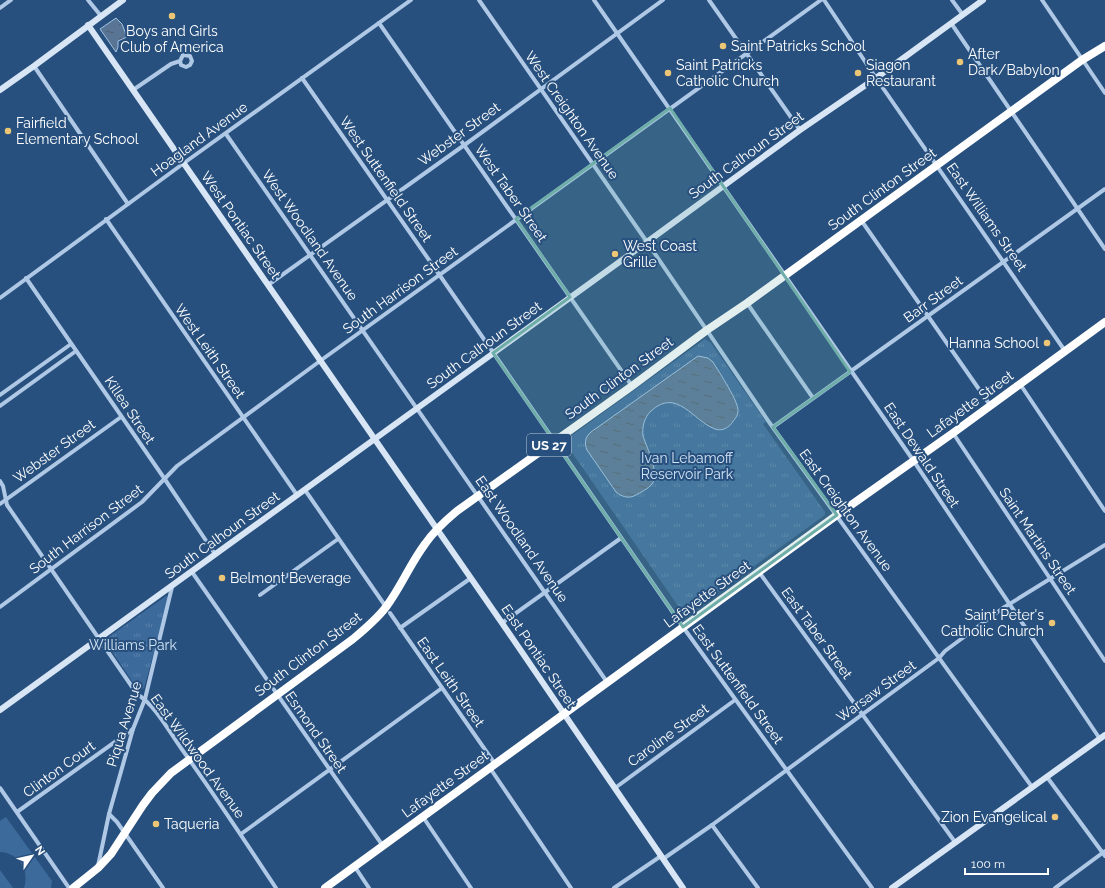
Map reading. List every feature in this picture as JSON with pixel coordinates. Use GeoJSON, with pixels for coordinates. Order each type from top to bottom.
{"type":"FeatureCollection","features":[{"type":"Feature","properties":{"kind":"highway","name":"US 27"},"geometry":{"type":"LineString","coordinates":[[1082,60],[1105,46]]}},
{"type":"Feature","properties":{"kind":"highway","name":"South Clinton Street"},"geometry":{"type":"LineString","coordinates":[[73,888],[98,868],[111,854],[152,793],[171,773],[363,631],[388,610],[425,544],[436,529],[457,511],[1082,60]]}},
{"type":"Feature","properties":{"kind":"highway","name":"Lafayette Street"},"geometry":{"type":"LineString","coordinates":[[325,888],[492,765],[1105,322]]}},
{"type":"Feature","properties":{"kind":"street"},"geometry":{"type":"LineString","coordinates":[[0,8],[11,0]]}},
{"type":"Feature","properties":{"kind":"street"},"geometry":{"type":"LineString","coordinates":[[88,0],[101,16]]}},
{"type":"Feature","properties":{"kind":"street"},"geometry":{"type":"LineString","coordinates":[[0,90],[123,0]]}},
{"type":"Feature","properties":{"kind":"street","name":"Hoagland Avenue"},"geometry":{"type":"LineString","coordinates":[[0,298],[184,163],[411,0]]}},
{"type":"Feature","properties":{"kind":"street","name":"West Creighton Avenue"},"geometry":{"type":"LineString","coordinates":[[479,0],[647,242]]}},
{"type":"Feature","properties":{"kind":"street","name":"East Dewald Street"},"geometry":{"type":"LineString","coordinates":[[594,0],[785,275],[850,372],[913,460],[1009,604],[1103,737]]}},
{"type":"Feature","properties":{"kind":"street","name":"Webster Street"},"geometry":{"type":"LineString","coordinates":[[268,285],[663,0]]}},
{"type":"Feature","properties":{"kind":"street"},"geometry":{"type":"LineString","coordinates":[[709,0],[800,130]]}},
{"type":"Feature","properties":{"kind":"street","name":"South Harrison Street"},"geometry":{"type":"LineString","coordinates":[[0,607],[142,502],[177,466],[516,219],[821,0]]}},
{"type":"Feature","properties":{"kind":"street","name":"East Williams Street"},"geometry":{"type":"LineString","coordinates":[[824,0],[876,78],[1065,351]]}},
{"type":"Feature","properties":{"kind":"street"},"geometry":{"type":"LineString","coordinates":[[952,0],[963,15]]}},
{"type":"Feature","properties":{"kind":"street","name":"South Calhoun Street"},"geometry":{"type":"LineString","coordinates":[[0,710],[647,242],[723,185],[876,78],[983,0]]}},
{"type":"Feature","properties":{"kind":"street"},"geometry":{"type":"LineString","coordinates":[[1042,0],[1105,93]]}},
{"type":"Feature","properties":{"kind":"street","name":"West Taber Street"},"geometry":{"type":"LineString","coordinates":[[379,23],[570,297]]}},
{"type":"Feature","properties":{"kind":"street"},"geometry":{"type":"LineString","coordinates":[[951,23],[1105,249]]}},
{"type":"Feature","properties":{"kind":"street","name":"West Pontiac Street"},"geometry":{"type":"LineString","coordinates":[[88,25],[374,439]]}},
{"type":"Feature","properties":{"kind":"street"},"geometry":{"type":"LineString","coordinates":[[134,90],[171,64],[180,61]]}},
{"type":"Feature","properties":{"kind":"street"},"geometry":{"type":"LineString","coordinates":[[34,66],[128,204]]}},
{"type":"Feature","properties":{"kind":"street","name":"West Suttenfield Street"},"geometry":{"type":"LineString","coordinates":[[302,78],[493,352]]}},
{"type":"Feature","properties":{"kind":"street","name":"West Woodland Avenue"},"geometry":{"type":"LineString","coordinates":[[226,134],[417,408]]}},
{"type":"Feature","properties":{"kind":"street","name":"Barr Street"},"geometry":{"type":"LineString","coordinates":[[773,427],[1105,189]]}},
{"type":"Feature","properties":{"kind":"street","name":"West Leith Street"},"geometry":{"type":"LineString","coordinates":[[106,220],[297,495]]}},
{"type":"Feature","properties":{"kind":"street"},"geometry":{"type":"LineString","coordinates":[[861,220],[990,405]]}},
{"type":"Feature","properties":{"kind":"street","name":"East Creighton Avenue"},"geometry":{"type":"LineString","coordinates":[[647,242],[773,427],[1032,787]]}},
{"type":"Feature","properties":{"kind":"street","name":"Killea Street"},"geometry":{"type":"LineString","coordinates":[[26,278],[215,554]]}},
{"type":"Feature","properties":{"kind":"street"},"geometry":{"type":"LineString","coordinates":[[570,297],[632,386]]}},
{"type":"Feature","properties":{"kind":"street"},"geometry":{"type":"LineString","coordinates":[[747,303],[813,398]]}},
{"type":"Feature","properties":{"kind":"street"},"geometry":{"type":"LineString","coordinates":[[0,395],[71,344]]}},
{"type":"Feature","properties":{"kind":"street"},"geometry":{"type":"LineString","coordinates":[[0,406],[76,351]]}},
{"type":"Feature","properties":{"kind":"street","name":"East Suttenfield Street"},"geometry":{"type":"LineString","coordinates":[[493,352],[683,627],[872,888]]}},
{"type":"Feature","properties":{"kind":"street"},"geometry":{"type":"LineString","coordinates":[[22,379],[27,386]]}},
{"type":"Feature","properties":{"kind":"street"},"geometry":{"type":"LineString","coordinates":[[1020,384],[1105,511]]}},
{"type":"Feature","properties":{"kind":"street"},"geometry":{"type":"LineString","coordinates":[[10,388],[15,395]]}},
{"type":"Feature","properties":{"kind":"street","name":"East Woodland Avenue"},"geometry":{"type":"LineString","coordinates":[[417,408],[608,682]]}},
{"type":"Feature","properties":{"kind":"street","name":"Webster Street"},"geometry":{"type":"LineString","coordinates":[[0,504],[121,417]]}},
{"type":"Feature","properties":{"kind":"street","name":"Saint Martins Street"},"geometry":{"type":"LineString","coordinates":[[953,432],[1105,661]]}},
{"type":"Feature","properties":{"kind":"street","name":"East Pontiac Street"},"geometry":{"type":"LineString","coordinates":[[374,439],[683,888]]}},
{"type":"Feature","properties":{"kind":"street"},"geometry":{"type":"LineString","coordinates":[[0,481],[4,486],[5,500]]}},
{"type":"Feature","properties":{"kind":"street","name":"East Leith Street"},"geometry":{"type":"LineString","coordinates":[[304,490],[442,688],[571,888]]}},
{"type":"Feature","properties":{"kind":"street"},"geometry":{"type":"LineString","coordinates":[[0,495],[5,500]]}},
{"type":"Feature","properties":{"kind":"street","name":"East Wildwood Avenue"},"geometry":{"type":"LineString","coordinates":[[5,500],[6,505],[137,694],[150,704],[241,834],[276,888]]}},
{"type":"Feature","properties":{"kind":"street"},"geometry":{"type":"LineString","coordinates":[[260,595],[338,538]]}},
{"type":"Feature","properties":{"kind":"street"},"geometry":{"type":"LineString","coordinates":[[502,623],[621,538]]}},
{"type":"Feature","properties":{"kind":"street","name":"Warsaw Street"},"geometry":{"type":"LineString","coordinates":[[614,888],[712,825],[863,715],[939,658],[945,651],[1009,604],[1105,545]]}},
{"type":"Feature","properties":{"kind":"street","name":"Esmond Street"},"geometry":{"type":"LineString","coordinates":[[192,572],[383,846]]}},
{"type":"Feature","properties":{"kind":"street","name":"East Taber Street"},"geometry":{"type":"LineString","coordinates":[[760,572],[956,842]]}},
{"type":"Feature","properties":{"kind":"street"},"geometry":{"type":"LineString","coordinates":[[400,628],[471,578]]}},
{"type":"Feature","properties":{"kind":"street","name":"Piqua Avenue"},"geometry":{"type":"LineString","coordinates":[[98,868],[109,814],[133,729],[145,699],[172,586]]}},
{"type":"Feature","properties":{"kind":"street"},"geometry":{"type":"LineString","coordinates":[[241,834],[442,688]]}},
{"type":"Feature","properties":{"kind":"street","name":"Caroline Street"},"geometry":{"type":"LineString","coordinates":[[615,788],[735,700]]}},
{"type":"Feature","properties":{"kind":"street","name":"Clinton Court"},"geometry":{"type":"LineString","coordinates":[[17,812],[133,729]]}},
{"type":"Feature","properties":{"kind":"street"},"geometry":{"type":"LineString","coordinates":[[892,888],[1103,737]]}},
{"type":"Feature","properties":{"kind":"street"},"geometry":{"type":"LineString","coordinates":[[1047,777],[1104,853],[1055,888]]}},
{"type":"Feature","properties":{"kind":"street"},"geometry":{"type":"LineString","coordinates":[[0,788],[70,888]]}},
{"type":"Feature","properties":{"kind":"street"},"geometry":{"type":"LineString","coordinates":[[109,814],[117,822],[163,888]]}},
{"type":"Feature","properties":{"kind":"street"},"geometry":{"type":"LineString","coordinates":[[423,817],[471,888]]}},
{"type":"Feature","properties":{"kind":"street"},"geometry":{"type":"LineString","coordinates":[[712,825],[758,888]]}},
{"type":"Feature","properties":{"kind":"street"},"geometry":{"type":"LineString","coordinates":[[354,867],[369,888]]}},
{"type":"Feature","properties":{"kind":"highlighted area"},"geometry":{"type":"Polygon","coordinates":[[[670,108],[850,372],[773,427],[837,515],[683,627],[493,353],[570,297],[516,219],[670,108]]]}},
{"type":"Feature","properties":{"kind":"green space","name":"Ivan Lebamoff Reservoir Park"},"geometry":{"type":"Polygon","coordinates":[[[705,339],[711,343],[766,422],[763,424],[825,512],[825,515],[685,616],[564,441],[705,339]]]}},
{"type":"Feature","properties":{"kind":"green space","name":"Williams Park"},"geometry":{"type":"Polygon","coordinates":[[[166,596],[169,599],[144,688],[138,690],[105,641],[166,596]]]}},
{"type":"Feature","properties":{"kind":"green space"},"geometry":{"type":"Polygon","coordinates":[[[6,817],[52,881],[51,888],[24,888],[24,869],[18,859],[7,853],[0,852],[0,821],[6,817]]]}},
{"type":"Feature","properties":{"kind":"green space"},"geometry":{"type":"Polygon","coordinates":[[[0,870],[13,888],[0,888],[0,870]]]}},
{"type":"Feature","properties":{"kind":"water"},"geometry":{"type":"Polygon","coordinates":[[[116,18],[122,24],[127,37],[118,41],[116,52],[100,29],[116,18]]]}},
{"type":"Feature","properties":{"kind":"water"},"geometry":{"type":"Polygon","coordinates":[[[698,356],[708,358],[713,362],[735,401],[738,411],[737,416],[728,427],[722,430],[717,430],[707,425],[677,404],[669,403],[660,405],[651,411],[644,423],[643,436],[654,468],[654,480],[649,487],[642,492],[628,497],[621,495],[616,492],[587,450],[585,443],[587,436],[698,356]]]}},
{"type":"Feature","properties":{"kind":"place","name":"Boys and Girls Club of America"},"geometry":{"type":"Point","coordinates":[172,16]}},
{"type":"Feature","properties":{"kind":"place","name":"Saint Patricks School"},"geometry":{"type":"Point","coordinates":[723,46]}},
{"type":"Feature","properties":{"kind":"place","name":"After Dark/Babylon"},"geometry":{"type":"Point","coordinates":[960,62]}},
{"type":"Feature","properties":{"kind":"place","name":"Saint Patricks Catholic Church"},"geometry":{"type":"Point","coordinates":[668,73]}},
{"type":"Feature","properties":{"kind":"place","name":"Siagon Restaurant"},"geometry":{"type":"Point","coordinates":[858,73]}},
{"type":"Feature","properties":{"kind":"place","name":"Fairfield Elementary School"},"geometry":{"type":"Point","coordinates":[8,131]}},
{"type":"Feature","properties":{"kind":"place","name":"West Coast Grille"},"geometry":{"type":"Point","coordinates":[615,254]}},
{"type":"Feature","properties":{"kind":"place","name":"Hanna School"},"geometry":{"type":"Point","coordinates":[1047,343]}},
{"type":"Feature","properties":{"kind":"place","name":"Belmont Beverage"},"geometry":{"type":"Point","coordinates":[222,578]}},
{"type":"Feature","properties":{"kind":"place","name":"Saint Peter's Catholic Church"},"geometry":{"type":"Point","coordinates":[1052,623]}},
{"type":"Feature","properties":{"kind":"place","name":"Zion Evangelical"},"geometry":{"type":"Point","coordinates":[1055,817]}},
{"type":"Feature","properties":{"kind":"place","name":"Taqueria"},"geometry":{"type":"Point","coordinates":[156,824]}}]}
